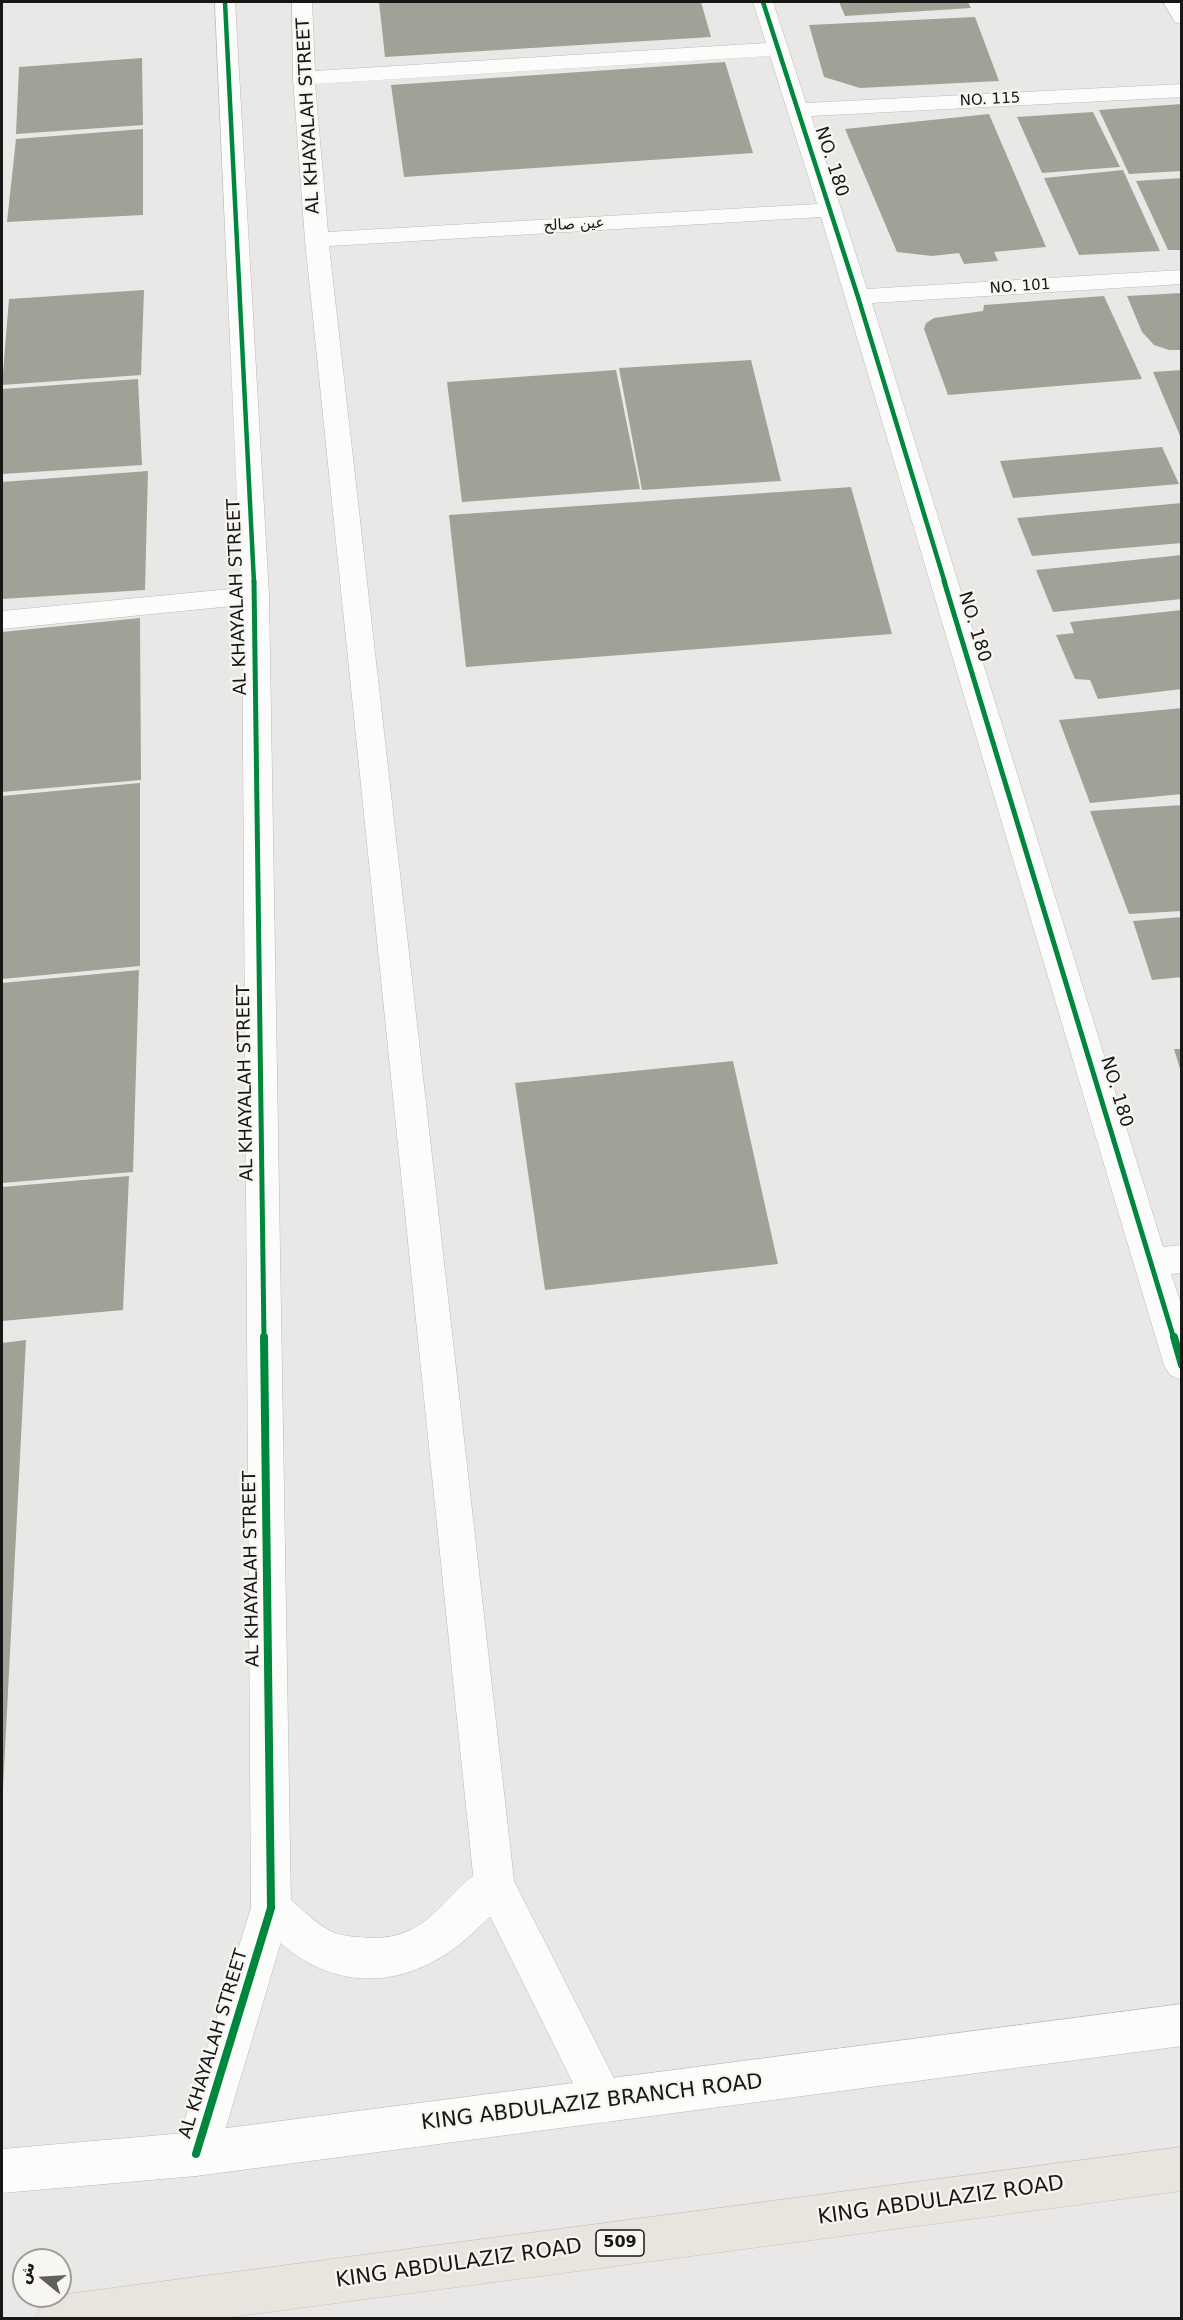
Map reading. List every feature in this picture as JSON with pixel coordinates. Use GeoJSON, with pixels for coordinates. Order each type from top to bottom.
{"type":"FeatureCollection","features":[{"type":"Feature","properties":{"kind":"main road","name":"KING ABDULAZIZ ROAD"},"geometry":{"type":"LineString","coordinates":[[58,2319],[1182,2169]]}},
{"type":"Feature","properties":{"kind":"street","name":"AL KHAYALAH STREET"},"geometry":{"type":"LineString","coordinates":[[196,2154],[271,1908],[255,595],[225,2]]}},
{"type":"Feature","properties":{"kind":"street","name":"AL KHAYALAH STREET"},"geometry":{"type":"LineString","coordinates":[[302,2],[304,78],[317,240],[494,1884],[605,2102]]}},
{"type":"Feature","properties":{"kind":"street","name":"NO. 180"},"geometry":{"type":"LineString","coordinates":[[763,2],[1167,1260],[1182,1365]]}},
{"type":"Feature","properties":{"kind":"street"},"geometry":{"type":"LineString","coordinates":[[1173,2],[1182,18]]}},
{"type":"Feature","properties":{"kind":"street"},"geometry":{"type":"LineString","coordinates":[[304,78],[778,49]]}},
{"type":"Feature","properties":{"kind":"street","name":"NO. 115"},"geometry":{"type":"LineString","coordinates":[[798,110],[1182,90]]}},
{"type":"Feature","properties":{"kind":"street","name":"عين صالح"},"geometry":{"type":"LineString","coordinates":[[317,240],[830,210]]}},
{"type":"Feature","properties":{"kind":"street","name":"NO. 101"},"geometry":{"type":"LineString","coordinates":[[858,297],[1182,277]]}},
{"type":"Feature","properties":{"kind":"street"},"geometry":{"type":"LineString","coordinates":[[2,620],[255,595]]}},
{"type":"Feature","properties":{"kind":"street"},"geometry":{"type":"LineString","coordinates":[[271,1908],[320,1947],[343,1957],[371,1959],[397,1955],[427,1945],[450,1927],[494,1884]]}},
{"type":"Feature","properties":{"kind":"street","name":"KING ABDULAZIZ BRANCH ROAD"},"geometry":{"type":"LineString","coordinates":[[2,2171],[196,2154],[1182,2025]]}},
{"type":"Feature","properties":{"kind":"building"},"geometry":{"type":"Polygon","coordinates":[[[379,2],[701,2],[711,37],[385,57],[379,2]]]}},
{"type":"Feature","properties":{"kind":"building"},"geometry":{"type":"Polygon","coordinates":[[[839,2],[968,2],[971,8],[845,16],[839,2]]]}},
{"type":"Feature","properties":{"kind":"building"},"geometry":{"type":"Polygon","coordinates":[[[975,17],[999,81],[860,88],[824,77],[809,25],[975,17]]]}},
{"type":"Feature","properties":{"kind":"building"},"geometry":{"type":"Polygon","coordinates":[[[142,58],[143,125],[16,134],[19,67],[142,58]]]}},
{"type":"Feature","properties":{"kind":"building"},"geometry":{"type":"Polygon","coordinates":[[[725,62],[753,153],[404,177],[391,85],[725,62]]]}},
{"type":"Feature","properties":{"kind":"building"},"geometry":{"type":"Polygon","coordinates":[[[1182,104],[1182,171],[1129,174],[1099,110],[1182,104]]]}},
{"type":"Feature","properties":{"kind":"building"},"geometry":{"type":"Polygon","coordinates":[[[1093,112],[1120,167],[1042,173],[1017,117],[1093,112]]]}},
{"type":"Feature","properties":{"kind":"building"},"geometry":{"type":"Polygon","coordinates":[[[989,114],[1046,247],[994,252],[998,261],[964,264],[959,253],[932,256],[897,252],[845,129],[989,114]]]}},
{"type":"Feature","properties":{"kind":"building"},"geometry":{"type":"Polygon","coordinates":[[[143,129],[143,215],[7,222],[16,139],[143,129]]]}},
{"type":"Feature","properties":{"kind":"building"},"geometry":{"type":"Polygon","coordinates":[[[1123,170],[1160,251],[1079,255],[1044,178],[1123,170]]]}},
{"type":"Feature","properties":{"kind":"building"},"geometry":{"type":"Polygon","coordinates":[[[1182,178],[1182,250],[1168,250],[1136,181],[1182,178]]]}},
{"type":"Feature","properties":{"kind":"building"},"geometry":{"type":"Polygon","coordinates":[[[144,290],[141,375],[2,385],[9,299],[144,290]]]}},
{"type":"Feature","properties":{"kind":"building"},"geometry":{"type":"Polygon","coordinates":[[[1182,293],[1182,350],[1169,350],[1154,345],[1142,332],[1127,296],[1182,293]]]}},
{"type":"Feature","properties":{"kind":"building"},"geometry":{"type":"Polygon","coordinates":[[[1104,296],[1142,379],[948,395],[924,329],[926,323],[934,318],[983,311],[984,305],[1104,296]]]}},
{"type":"Feature","properties":{"kind":"building"},"geometry":{"type":"Polygon","coordinates":[[[751,360],[781,481],[642,490],[619,368],[751,360]]]}},
{"type":"Feature","properties":{"kind":"building"},"geometry":{"type":"Polygon","coordinates":[[[616,370],[640,489],[462,502],[447,382],[616,370]]]}},
{"type":"Feature","properties":{"kind":"building"},"geometry":{"type":"Polygon","coordinates":[[[1182,370],[1182,438],[1181,438],[1153,372],[1182,370]]]}},
{"type":"Feature","properties":{"kind":"building"},"geometry":{"type":"Polygon","coordinates":[[[138,379],[142,465],[2,474],[2,389],[138,379]]]}},
{"type":"Feature","properties":{"kind":"building"},"geometry":{"type":"Polygon","coordinates":[[[1162,447],[1179,484],[1013,498],[1000,461],[1162,447]]]}},
{"type":"Feature","properties":{"kind":"building"},"geometry":{"type":"Polygon","coordinates":[[[148,471],[145,590],[2,599],[2,482],[148,471]]]}},
{"type":"Feature","properties":{"kind":"building"},"geometry":{"type":"Polygon","coordinates":[[[851,487],[892,634],[466,667],[449,515],[851,487]]]}},
{"type":"Feature","properties":{"kind":"building"},"geometry":{"type":"Polygon","coordinates":[[[1182,503],[1182,543],[1032,556],[1017,518],[1182,503]]]}},
{"type":"Feature","properties":{"kind":"building"},"geometry":{"type":"Polygon","coordinates":[[[1182,555],[1182,599],[1053,612],[1036,570],[1182,555]]]}},
{"type":"Feature","properties":{"kind":"building"},"geometry":{"type":"Polygon","coordinates":[[[1182,610],[1182,689],[1098,699],[1090,680],[1075,679],[1056,635],[1074,633],[1070,622],[1182,610]]]}},
{"type":"Feature","properties":{"kind":"building"},"geometry":{"type":"Polygon","coordinates":[[[140,618],[141,780],[2,792],[2,632],[140,618]]]}},
{"type":"Feature","properties":{"kind":"building"},"geometry":{"type":"Polygon","coordinates":[[[1182,708],[1182,794],[1090,803],[1059,720],[1182,708]]]}},
{"type":"Feature","properties":{"kind":"building"},"geometry":{"type":"Polygon","coordinates":[[[140,783],[140,966],[2,979],[2,796],[140,783]]]}},
{"type":"Feature","properties":{"kind":"building"},"geometry":{"type":"Polygon","coordinates":[[[1182,805],[1182,911],[1129,914],[1090,811],[1182,805]]]}},
{"type":"Feature","properties":{"kind":"building"},"geometry":{"type":"Polygon","coordinates":[[[1182,917],[1182,977],[1152,980],[1133,921],[1182,917]]]}},
{"type":"Feature","properties":{"kind":"building"},"geometry":{"type":"Polygon","coordinates":[[[139,970],[133,1172],[2,1183],[2,983],[139,970]]]}},
{"type":"Feature","properties":{"kind":"building"},"geometry":{"type":"Polygon","coordinates":[[[1174,1049],[1182,1049],[1181,1072],[1174,1049]]]}},
{"type":"Feature","properties":{"kind":"building"},"geometry":{"type":"Polygon","coordinates":[[[733,1061],[778,1264],[545,1290],[515,1083],[733,1061]]]}},
{"type":"Feature","properties":{"kind":"building"},"geometry":{"type":"Polygon","coordinates":[[[129,1176],[123,1310],[2,1321],[2,1187],[129,1176]]]}},
{"type":"Feature","properties":{"kind":"building"},"geometry":{"type":"Polygon","coordinates":[[[26,1340],[3,1789],[2,1789],[2,1343],[26,1340]]]}},
{"type":"Feature","properties":{"kind":"cycle path"},"geometry":{"type":"LineString","coordinates":[[196,2154],[271,1908],[255,595],[225,2]]}},
{"type":"Feature","properties":{"kind":"cycle path"},"geometry":{"type":"LineString","coordinates":[[763,2],[858,297],[1182,1365]]}}]}
